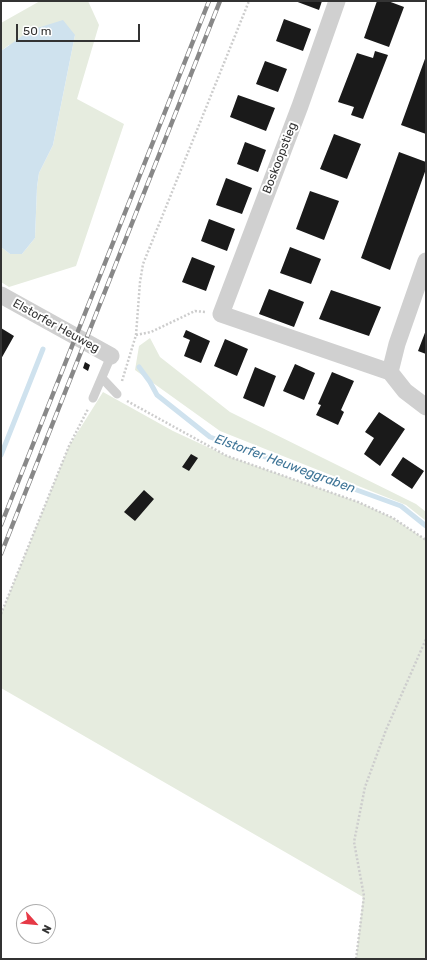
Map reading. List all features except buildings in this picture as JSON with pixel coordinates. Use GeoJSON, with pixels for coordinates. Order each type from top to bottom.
{"type":"FeatureCollection","features":[{"type":"Feature","properties":{"kind":"street","name":"Boskoopstieg"},"geometry":{"type":"LineString","coordinates":[[221,314],[338,1]]}},
{"type":"Feature","properties":{"kind":"street"},"geometry":{"type":"LineString","coordinates":[[390,372],[397,344],[426,261]]}},
{"type":"Feature","properties":{"kind":"street","name":"Elstorfer Heuweg"},"geometry":{"type":"LineString","coordinates":[[1,296],[111,356]]}},
{"type":"Feature","properties":{"kind":"street"},"geometry":{"type":"LineString","coordinates":[[221,314],[390,372],[405,391],[426,407]]}},
{"type":"Feature","properties":{"kind":"lane"},"geometry":{"type":"LineString","coordinates":[[93,398],[111,356]]}},
{"type":"Feature","properties":{"kind":"lane"},"geometry":{"type":"LineString","coordinates":[[102,378],[116,394]]}},
{"type":"Feature","properties":{"kind":"path"},"geometry":{"type":"LineString","coordinates":[[249,1],[143,264],[140,282],[136,335],[126,374],[116,394],[134,406],[227,456],[358,502],[393,518],[426,540]]}},
{"type":"Feature","properties":{"kind":"path"},"geometry":{"type":"LineString","coordinates":[[136,335],[151,332],[196,311],[221,314]]}},
{"type":"Feature","properties":{"kind":"path"},"geometry":{"type":"LineString","coordinates":[[1,614],[69,446],[93,398]]}},
{"type":"Feature","properties":{"kind":"path"},"geometry":{"type":"LineString","coordinates":[[356,959],[364,896],[354,842],[365,787],[386,730],[426,639]]}},
{"type":"Feature","properties":{"kind":"shaded area"},"geometry":{"type":"Polygon","coordinates":[[[40,1],[88,1],[99,25],[77,99],[124,124],[76,266],[9,287],[1,282],[1,247],[10,254],[22,254],[35,238],[39,173],[53,145],[75,35],[9,45],[1,51],[1,23],[40,1]]]}},
{"type":"Feature","properties":{"kind":"shaded area"},"geometry":{"type":"Polygon","coordinates":[[[150,338],[160,357],[230,412],[416,504],[426,512],[426,521],[406,505],[220,431],[135,370],[139,346],[150,338]]]}},
{"type":"Feature","properties":{"kind":"shaded area"},"geometry":{"type":"Polygon","coordinates":[[[103,392],[173,431],[227,456],[358,502],[393,518],[426,540],[426,959],[356,959],[363,897],[1,688],[1,614],[69,446],[103,392]]]}},
{"type":"Feature","properties":{"kind":"water"},"geometry":{"type":"Polygon","coordinates":[[[63,20],[75,35],[53,145],[39,173],[35,238],[22,254],[10,254],[1,247],[1,51],[31,30],[63,20]]]}},
{"type":"Feature","properties":{"kind":"waterway"},"geometry":{"type":"LineString","coordinates":[[1,455],[43,349]]}},
{"type":"Feature","properties":{"kind":"waterway","name":"Elstorfer Heuweggraben"},"geometry":{"type":"LineString","coordinates":[[139,367],[157,395],[210,437],[401,506],[426,526]]}},
{"type":"Feature","properties":{"kind":"railway"},"geometry":{"type":"LineString","coordinates":[[1,525],[209,1]]}},
{"type":"Feature","properties":{"kind":"railway"},"geometry":{"type":"LineString","coordinates":[[1,554],[220,1]]}}]}
